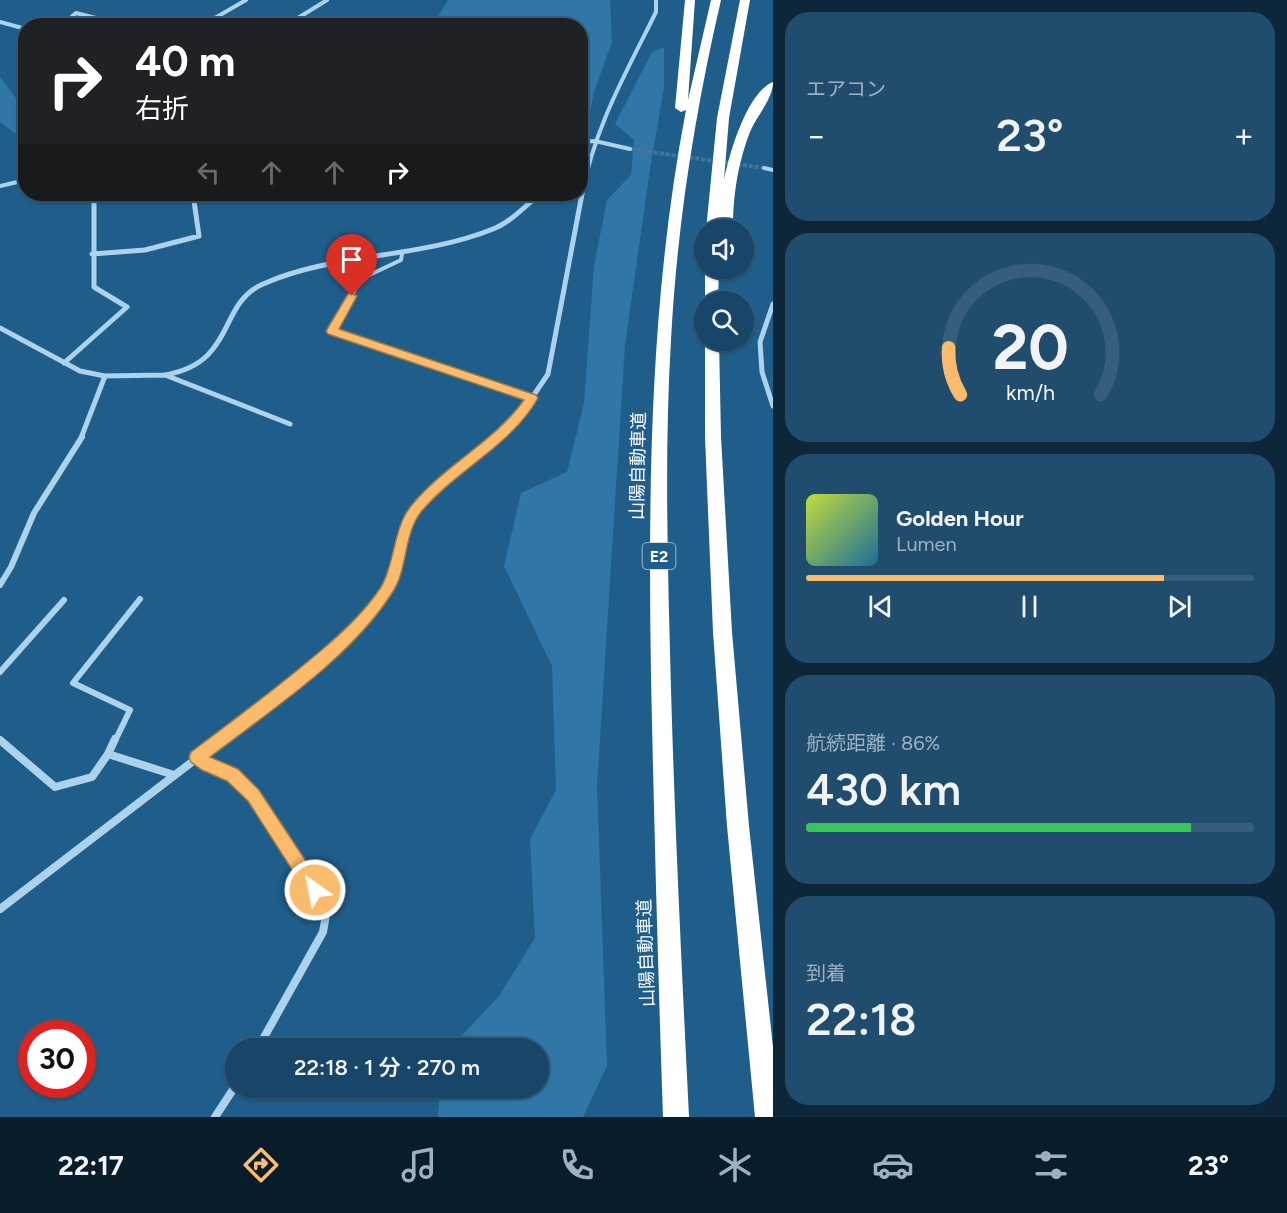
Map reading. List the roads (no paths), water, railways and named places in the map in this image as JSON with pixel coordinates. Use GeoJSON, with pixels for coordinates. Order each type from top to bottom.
{"type":"FeatureCollection","features":[{"type":"Feature","properties":{"kind":"highway"},"geometry":{"type":"LineString","coordinates":[[667,289],[690,0]]}},
{"type":"Feature","properties":{"kind":"highway","name":"山陽自動車道"},"geometry":{"type":"LineString","coordinates":[[676,1117],[664,847],[659,589],[661,421],[667,289],[681,174],[699,69],[716,0]]}},
{"type":"Feature","properties":{"kind":"highway"},"geometry":{"type":"LineString","coordinates":[[714,219],[723,118],[745,0]]}},
{"type":"Feature","properties":{"kind":"highway"},"geometry":{"type":"LineString","coordinates":[[726,219],[732,170],[751,115],[772,85]]}},
{"type":"Feature","properties":{"kind":"highway"},"geometry":{"type":"LineString","coordinates":[[711,351],[712,425],[721,599],[740,865],[768,1117]]}},
{"type":"Feature","properties":{"kind":"highway"},"geometry":{"type":"LineString","coordinates":[[721,599],[724,476],[723,351]]}},
{"type":"Feature","properties":{"kind":"street"},"geometry":{"type":"LineString","coordinates":[[215,18],[246,0]]}},
{"type":"Feature","properties":{"kind":"street"},"geometry":{"type":"LineString","coordinates":[[298,18],[327,0]]}},
{"type":"Feature","properties":{"kind":"street"},"geometry":{"type":"LineString","coordinates":[[588,167],[603,116],[656,12],[656,0]]}},
{"type":"Feature","properties":{"kind":"street"},"geometry":{"type":"LineString","coordinates":[[70,18],[76,13],[96,18]]}},
{"type":"Feature","properties":{"kind":"street"},"geometry":{"type":"LineString","coordinates":[[0,22],[18,27]]}},
{"type":"Feature","properties":{"kind":"street"},"geometry":{"type":"LineString","coordinates":[[588,141],[630,148]]}},
{"type":"Feature","properties":{"kind":"street"},"geometry":{"type":"LineString","coordinates":[[764,168],[772,170]]}},
{"type":"Feature","properties":{"kind":"street"},"geometry":{"type":"LineString","coordinates":[[0,186],[18,182]]}},
{"type":"Feature","properties":{"kind":"street"},"geometry":{"type":"LineString","coordinates":[[64,363],[127,307],[94,287],[92,254],[94,201]]}},
{"type":"Feature","properties":{"kind":"street"},"geometry":{"type":"LineString","coordinates":[[92,254],[145,250],[199,236],[194,201]]}},
{"type":"Feature","properties":{"kind":"street"},"geometry":{"type":"LineString","coordinates":[[0,328],[80,371],[105,376],[165,375],[182,372],[209,356],[222,338],[242,298],[262,284],[321,266],[427,249],[493,229],[508,221],[532,201]]}},
{"type":"Feature","properties":{"kind":"street"},"geometry":{"type":"LineString","coordinates":[[0,909],[289,688],[355,630],[388,589],[414,512],[440,483],[515,423],[548,374],[581,201]]}},
{"type":"Feature","properties":{"kind":"street"},"geometry":{"type":"LineString","coordinates":[[772,304],[760,342],[762,372],[772,406]]}},
{"type":"Feature","properties":{"kind":"street"},"geometry":{"type":"LineString","coordinates":[[165,375],[290,424]]}},
{"type":"Feature","properties":{"kind":"street"},"geometry":{"type":"LineString","coordinates":[[0,585],[11,567],[33,513],[81,439],[105,376]]}},
{"type":"Feature","properties":{"kind":"street"},"geometry":{"type":"LineString","coordinates":[[0,740],[56,787],[92,777],[108,754],[130,710],[73,683],[140,599]]}},
{"type":"Feature","properties":{"kind":"street"},"geometry":{"type":"LineString","coordinates":[[0,672],[64,600]]}},
{"type":"Feature","properties":{"kind":"street"},"geometry":{"type":"LineString","coordinates":[[108,754],[174,775]]}},
{"type":"Feature","properties":{"kind":"street"},"geometry":{"type":"LineString","coordinates":[[197,757],[208,765],[232,775],[254,795],[327,909],[323,932],[264,1038]]}},
{"type":"Feature","properties":{"kind":"street"},"geometry":{"type":"LineString","coordinates":[[215,1117],[227,1098]]}},
{"type":"Feature","properties":{"kind":"lane"},"geometry":{"type":"LineString","coordinates":[[402,254],[401,260],[361,279],[332,331],[532,398]]}},
{"type":"Feature","properties":{"kind":"tunnel"},"geometry":{"type":"LineString","coordinates":[[630,149],[764,168]]}}]}
